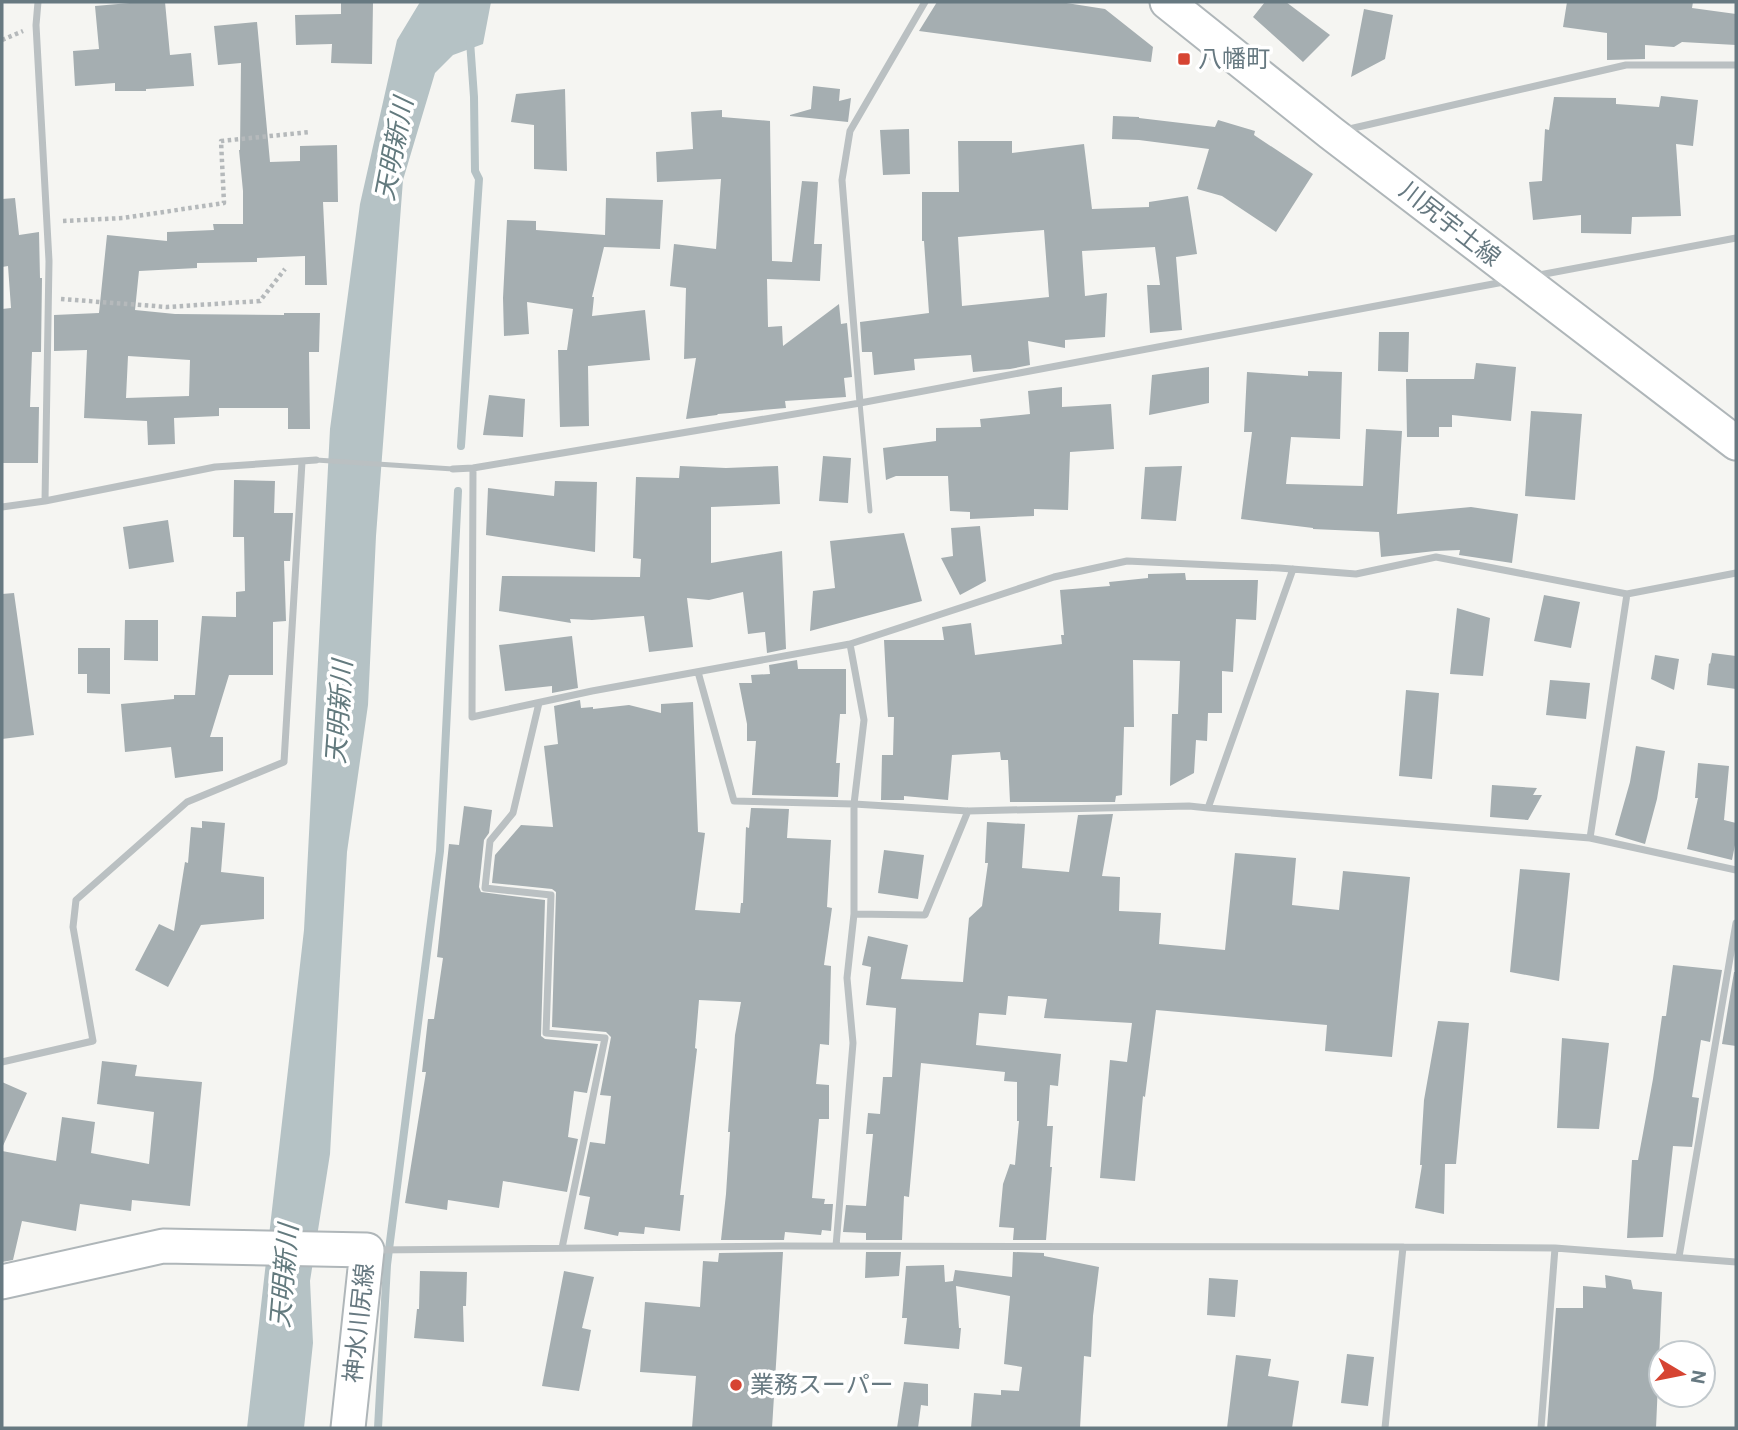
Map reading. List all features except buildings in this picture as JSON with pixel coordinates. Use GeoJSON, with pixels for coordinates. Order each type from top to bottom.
{"type":"FeatureCollection","features":[{"type":"Feature","properties":{"kind":"main road","name":"川尻宇土線"},"geometry":{"type":"LineString","coordinates":[[1167,2],[1331,133],[1736,443]]}},
{"type":"Feature","properties":{"kind":"main road","name":"神水川尻線"},"geometry":{"type":"LineString","coordinates":[[2,1282],[163,1246],[367,1250],[348,1428]]}},
{"type":"Feature","properties":{"kind":"street"},"geometry":{"type":"LineString","coordinates":[[38,2],[36,24],[49,261],[45,501]]}},
{"type":"Feature","properties":{"kind":"street"},"geometry":{"type":"LineString","coordinates":[[860,403],[842,180],[850,131],[926,2]]}},
{"type":"Feature","properties":{"kind":"street"},"geometry":{"type":"LineString","coordinates":[[1331,133],[1626,65],[1736,65]]}},
{"type":"Feature","properties":{"kind":"street"},"geometry":{"type":"LineString","coordinates":[[453,469],[473,468],[860,403],[1736,238]]}},
{"type":"Feature","properties":{"kind":"street"},"geometry":{"type":"LineString","coordinates":[[2,508],[215,467],[316,460]]}},
{"type":"Feature","properties":{"kind":"street"},"geometry":{"type":"LineString","coordinates":[[2,1062],[93,1041],[73,927],[76,900],[187,802],[284,762],[302,462]]}},
{"type":"Feature","properties":{"kind":"street"},"geometry":{"type":"LineString","coordinates":[[473,468],[472,717],[850,644],[1054,577],[1127,561],[1356,574],[1436,557],[1627,594],[1736,573]]}},
{"type":"Feature","properties":{"kind":"street"},"geometry":{"type":"LineString","coordinates":[[1208,808],[1293,569]]}},
{"type":"Feature","properties":{"kind":"street"},"geometry":{"type":"LineString","coordinates":[[1590,838],[1627,594]]}},
{"type":"Feature","properties":{"kind":"street"},"geometry":{"type":"LineString","coordinates":[[836,1246],[853,1043],[847,978],[854,914],[854,804],[864,720],[850,644]]}},
{"type":"Feature","properties":{"kind":"street"},"geometry":{"type":"LineString","coordinates":[[698,672],[734,801],[854,804],[968,811],[1208,808],[1590,838],[1736,870]]}},
{"type":"Feature","properties":{"kind":"street"},"geometry":{"type":"LineString","coordinates":[[539,702],[513,813],[490,841],[485,888],[551,895],[545,1033],[605,1038],[562,1248]]}},
{"type":"Feature","properties":{"kind":"street"},"geometry":{"type":"LineString","coordinates":[[854,914],[925,915],[968,811]]}},
{"type":"Feature","properties":{"kind":"street"},"geometry":{"type":"LineString","coordinates":[[1679,1258],[1736,923]]}},
{"type":"Feature","properties":{"kind":"street"},"geometry":{"type":"LineString","coordinates":[[367,1250],[836,1246],[1555,1248],[1736,1262]]}},
{"type":"Feature","properties":{"kind":"street"},"geometry":{"type":"LineString","coordinates":[[1385,1428],[1403,1247]]}},
{"type":"Feature","properties":{"kind":"street"},"geometry":{"type":"LineString","coordinates":[[1541,1428],[1555,1248]]}},
{"type":"Feature","properties":{"kind":"lane"},"geometry":{"type":"LineString","coordinates":[[860,403],[870,511]]}},
{"type":"Feature","properties":{"kind":"lane"},"geometry":{"type":"LineString","coordinates":[[316,460],[453,469]]}},
{"type":"Feature","properties":{"kind":"path"},"geometry":{"type":"LineString","coordinates":[[46,221],[123,218],[225,203],[221,141],[310,132]]}},
{"type":"Feature","properties":{"kind":"path"},"geometry":{"type":"LineString","coordinates":[[48,298],[167,307],[260,301],[285,269]]}},
{"type":"Feature","properties":{"kind":"water","name":"天明新川"},"geometry":{"type":"Polygon","coordinates":[[[420,2],[491,2],[483,44],[453,55],[435,73],[403,180],[376,536],[368,705],[347,852],[330,1154],[310,1281],[313,1343],[304,1428],[247,1428],[304,930],[330,429],[360,204],[397,40],[420,2]]]}},
{"type":"Feature","properties":{"kind":"waterway"},"geometry":{"type":"LineString","coordinates":[[461,446],[479,179],[475,171],[470,41]]}},
{"type":"Feature","properties":{"kind":"waterway"},"geometry":{"type":"LineString","coordinates":[[378,1428],[387,1265],[440,851],[458,491]]}},
{"type":"Feature","properties":{"kind":"place","name":"八幡町"},"geometry":{"type":"Point","coordinates":[1184,59]}},
{"type":"Feature","properties":{"kind":"place","name":"業務スーパー"},"geometry":{"type":"Point","coordinates":[736,1385]}}]}
